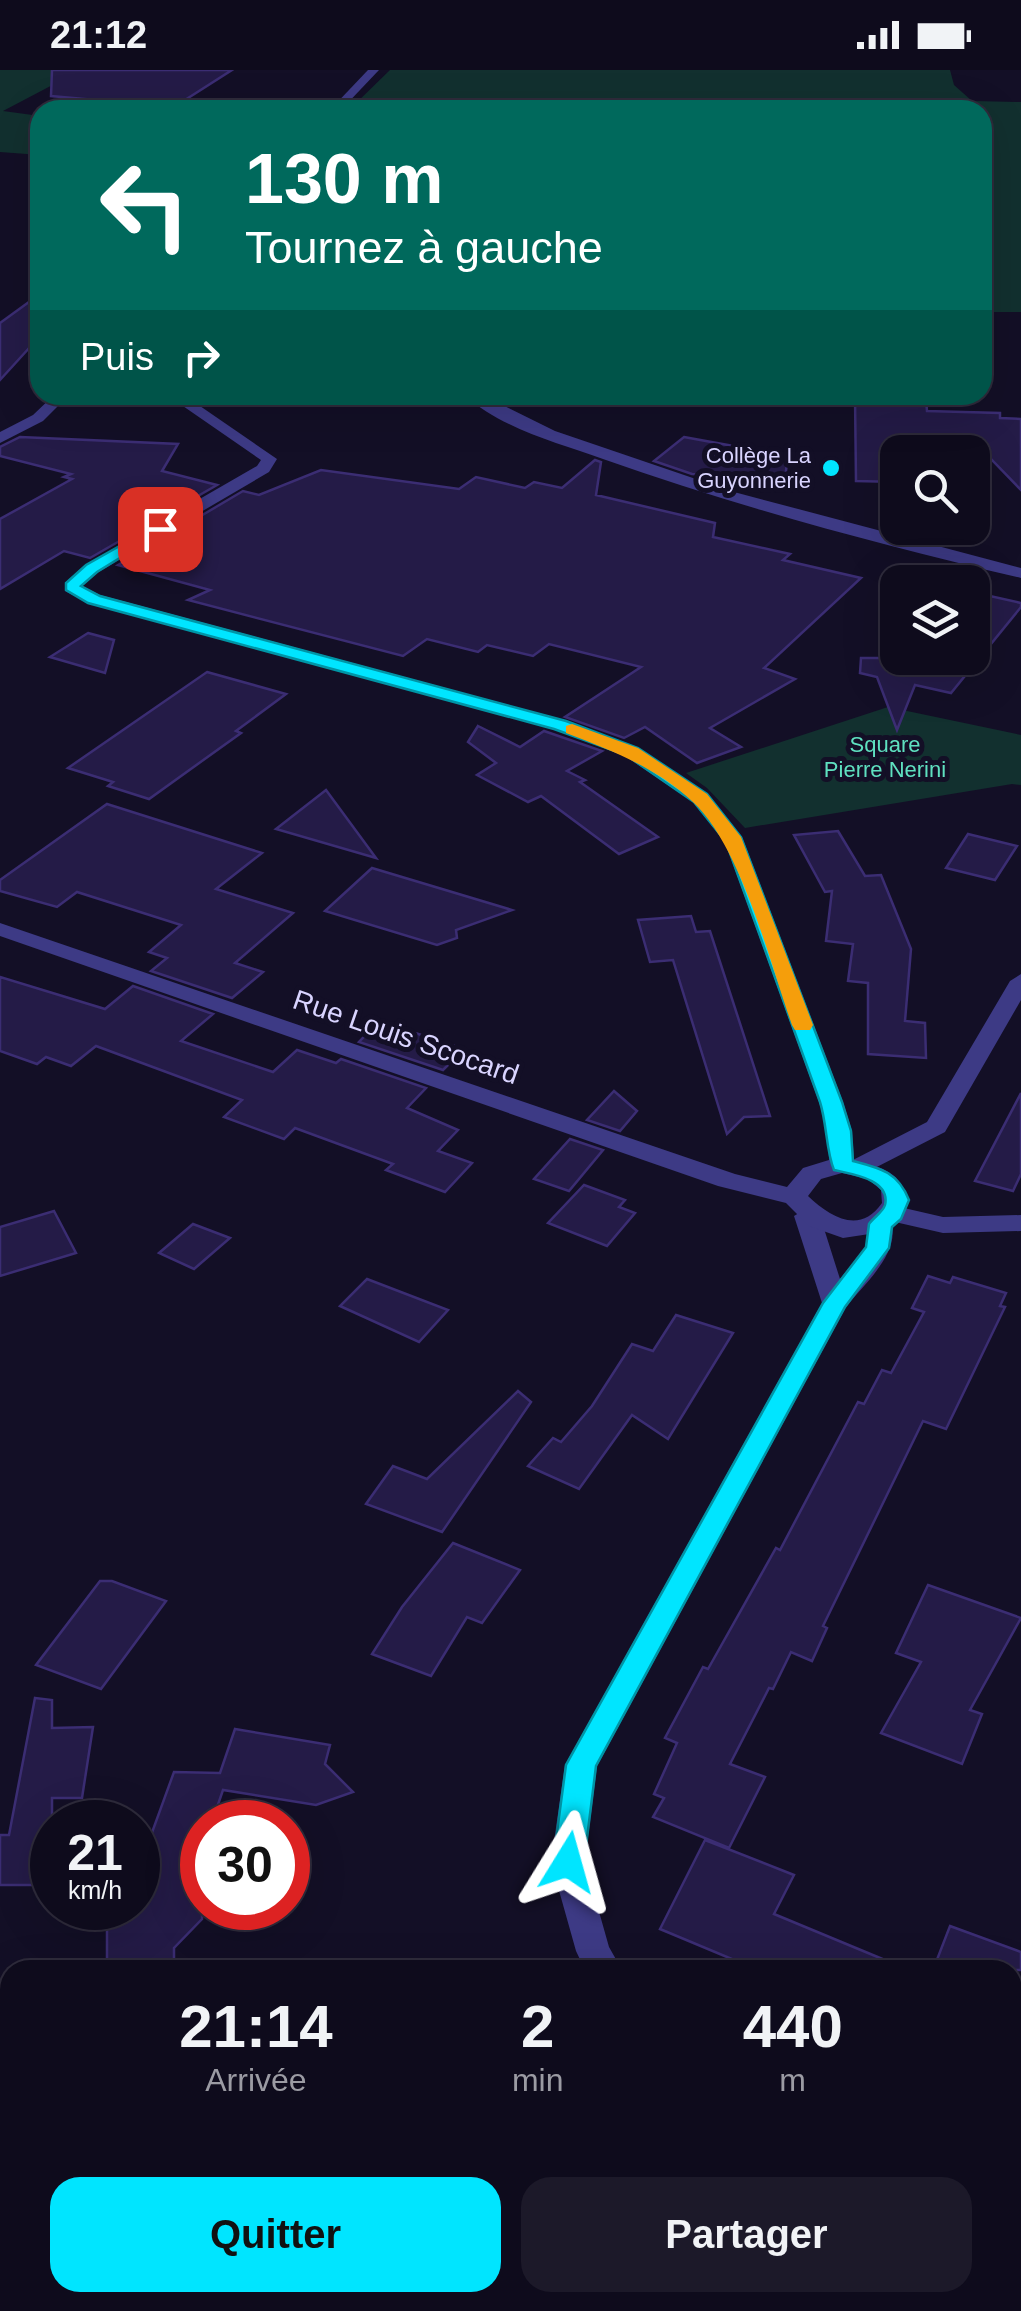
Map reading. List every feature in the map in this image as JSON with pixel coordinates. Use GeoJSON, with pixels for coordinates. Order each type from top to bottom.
{"type":"FeatureCollection","features":[{"type":"Feature","properties":{"kind":"street"},"geometry":{"type":"LineString","coordinates":[[345,100],[374,70]]}},
{"type":"Feature","properties":{"kind":"street"},"geometry":{"type":"LineString","coordinates":[[0,438],[38,418],[52,405]]}},
{"type":"Feature","properties":{"kind":"street"},"geometry":{"type":"LineString","coordinates":[[189,405],[269,459],[263,469],[92,569],[71,587],[94,599],[560,725],[632,752],[700,798],[735,841],[831,1102],[850,1166]]}},
{"type":"Feature","properties":{"kind":"street"},"geometry":{"type":"LineString","coordinates":[[493,405],[574,443],[708,490],[868,536],[1021,573]]}},
{"type":"Feature","properties":{"kind":"street","name":"Rue Louis Scocard"},"geometry":{"type":"LineString","coordinates":[[0,929],[801,1206]]}},
{"type":"Feature","properties":{"kind":"street"},"geometry":{"type":"LineString","coordinates":[[835,1303],[801,1206],[800,1180],[817,1169],[850,1166],[936,1127],[1021,981]]}},
{"type":"Feature","properties":{"kind":"street"},"geometry":{"type":"LineString","coordinates":[[598,1960],[568,1862],[581,1765],[835,1303],[878,1248],[898,1200],[892,1186],[878,1174],[850,1166]]}},
{"type":"Feature","properties":{"kind":"street"},"geometry":{"type":"LineString","coordinates":[[801,1206],[829,1226],[856,1230],[887,1219],[944,1225],[1021,1223]]}},
{"type":"Feature","properties":{"kind":"green space"},"geometry":{"type":"Polygon","coordinates":[[[0,70],[81,70],[3,111],[30,115],[30,154],[0,152],[0,70]]]}},
{"type":"Feature","properties":{"kind":"green space"},"geometry":{"type":"Polygon","coordinates":[[[390,70],[950,70],[954,85],[971,100],[359,100],[390,70]]]}},
{"type":"Feature","properties":{"kind":"green space"},"geometry":{"type":"Polygon","coordinates":[[[992,101],[1021,102],[1021,312],[992,312],[992,101]]]}},
{"type":"Feature","properties":{"kind":"green space","name":"Square Pierre Nerini"},"geometry":{"type":"Polygon","coordinates":[[[888,707],[1021,735],[1021,785],[745,828],[707,788],[686,773],[888,707]]]}},
{"type":"Feature","properties":{"kind":"building"},"geometry":{"type":"Polygon","coordinates":[[[52,70],[232,70],[185,100],[51,96],[52,70]]]}},
{"type":"Feature","properties":{"kind":"building"},"geometry":{"type":"Polygon","coordinates":[[[30,301],[30,347],[0,380],[0,323],[30,301]]]}},
{"type":"Feature","properties":{"kind":"building"},"geometry":{"type":"Polygon","coordinates":[[[855,405],[926,405],[927,411],[1000,413],[1000,418],[1021,419],[1021,490],[990,458],[990,435],[880,435],[880,482],[856,481],[855,405]]]}},
{"type":"Feature","properties":{"kind":"building"},"geometry":{"type":"Polygon","coordinates":[[[20,437],[178,444],[162,471],[217,485],[90,558],[64,551],[0,589],[0,519],[72,479],[64,477],[71,474],[0,456],[0,447],[20,437]]]}},
{"type":"Feature","properties":{"kind":"building"},"geometry":{"type":"Polygon","coordinates":[[[684,437],[788,456],[785,478],[692,474],[654,461],[684,437]]]}},
{"type":"Feature","properties":{"kind":"building"},"geometry":{"type":"Polygon","coordinates":[[[595,460],[601,462],[596,495],[715,523],[713,537],[790,554],[783,560],[861,578],[764,668],[795,679],[710,728],[741,747],[697,763],[645,727],[624,738],[565,717],[641,667],[549,644],[533,656],[487,645],[478,652],[427,639],[403,656],[188,600],[210,590],[118,565],[243,491],[259,495],[321,470],[459,489],[476,477],[525,488],[534,482],[562,488],[595,460]]]}},
{"type":"Feature","properties":{"kind":"building"},"geometry":{"type":"Polygon","coordinates":[[[990,596],[1021,603],[990,645],[990,596]]]}},
{"type":"Feature","properties":{"kind":"building"},"geometry":{"type":"Polygon","coordinates":[[[88,633],[114,640],[105,673],[50,657],[88,633]]]}},
{"type":"Feature","properties":{"kind":"building"},"geometry":{"type":"Polygon","coordinates":[[[861,658],[880,658],[880,675],[966,675],[951,693],[915,685],[897,730],[877,677],[860,673],[861,658]]]}},
{"type":"Feature","properties":{"kind":"building"},"geometry":{"type":"Polygon","coordinates":[[[207,672],[286,694],[236,731],[241,733],[149,799],[108,786],[113,782],[68,768],[207,672]]]}},
{"type":"Feature","properties":{"kind":"building"},"geometry":{"type":"Polygon","coordinates":[[[478,726],[520,747],[544,731],[602,751],[567,771],[585,780],[580,782],[658,837],[619,854],[541,796],[528,802],[477,775],[496,763],[468,742],[478,726]]]}},
{"type":"Feature","properties":{"kind":"building"},"geometry":{"type":"Polygon","coordinates":[[[326,790],[376,858],[276,829],[326,790]]]}},
{"type":"Feature","properties":{"kind":"building"},"geometry":{"type":"Polygon","coordinates":[[[107,804],[262,853],[216,889],[293,913],[235,963],[263,972],[232,998],[151,971],[167,958],[149,952],[181,925],[77,892],[57,907],[0,891],[0,880],[107,804]]]}},
{"type":"Feature","properties":{"kind":"building"},"geometry":{"type":"Polygon","coordinates":[[[838,831],[865,876],[881,875],[911,949],[905,1021],[925,1023],[926,1058],[868,1054],[868,983],[848,981],[853,944],[826,941],[832,891],[825,892],[794,835],[838,831]]]}},
{"type":"Feature","properties":{"kind":"building"},"geometry":{"type":"Polygon","coordinates":[[[968,834],[1017,846],[995,880],[946,868],[968,834]]]}},
{"type":"Feature","properties":{"kind":"building"},"geometry":{"type":"Polygon","coordinates":[[[372,868],[512,910],[456,930],[457,938],[437,945],[325,911],[372,868]]]}},
{"type":"Feature","properties":{"kind":"building"},"geometry":{"type":"Polygon","coordinates":[[[691,916],[696,932],[710,931],[770,1116],[744,1117],[727,1134],[673,960],[650,962],[638,920],[691,916]]]}},
{"type":"Feature","properties":{"kind":"building"},"geometry":{"type":"Polygon","coordinates":[[[0,977],[105,1009],[133,986],[213,1014],[181,1041],[273,1072],[297,1050],[336,1063],[341,1059],[426,1088],[407,1108],[458,1130],[438,1151],[472,1163],[445,1192],[386,1170],[393,1164],[295,1128],[284,1139],[224,1117],[242,1100],[96,1046],[71,1066],[46,1057],[37,1064],[0,1051],[0,977]]]}},
{"type":"Feature","properties":{"kind":"building"},"geometry":{"type":"Polygon","coordinates":[[[379,1021],[464,1049],[443,1070],[359,1042],[379,1021]]]}},
{"type":"Feature","properties":{"kind":"building"},"geometry":{"type":"Polygon","coordinates":[[[614,1091],[637,1111],[620,1131],[587,1120],[614,1091]]]}},
{"type":"Feature","properties":{"kind":"building"},"geometry":{"type":"Polygon","coordinates":[[[1021,1093],[1021,1174],[1013,1191],[975,1181],[1021,1093]]]}},
{"type":"Feature","properties":{"kind":"building"},"geometry":{"type":"Polygon","coordinates":[[[570,1139],[603,1150],[569,1191],[534,1179],[570,1139]]]}},
{"type":"Feature","properties":{"kind":"building"},"geometry":{"type":"Polygon","coordinates":[[[584,1185],[625,1200],[619,1207],[635,1213],[607,1246],[548,1223],[584,1185]]]}},
{"type":"Feature","properties":{"kind":"building"},"geometry":{"type":"Polygon","coordinates":[[[54,1211],[76,1253],[0,1276],[0,1227],[54,1211]]]}},
{"type":"Feature","properties":{"kind":"building"},"geometry":{"type":"Polygon","coordinates":[[[193,1224],[230,1238],[194,1269],[159,1253],[193,1224]]]}},
{"type":"Feature","properties":{"kind":"building"},"geometry":{"type":"Polygon","coordinates":[[[928,1276],[950,1283],[953,1277],[1006,1293],[1000,1306],[1005,1307],[946,1429],[923,1421],[823,1626],[827,1628],[812,1661],[791,1652],[773,1689],[769,1688],[730,1764],[765,1777],[729,1848],[653,1817],[664,1798],[654,1794],[677,1743],[665,1738],[703,1667],[708,1669],[776,1548],[780,1550],[858,1402],[864,1404],[882,1370],[891,1373],[924,1312],[912,1308],[928,1276]]]}},
{"type":"Feature","properties":{"kind":"building"},"geometry":{"type":"Polygon","coordinates":[[[367,1279],[448,1310],[419,1342],[340,1306],[367,1279]]]}},
{"type":"Feature","properties":{"kind":"building"},"geometry":{"type":"Polygon","coordinates":[[[676,1315],[733,1333],[668,1439],[632,1415],[579,1489],[528,1466],[553,1438],[561,1442],[592,1406],[632,1344],[653,1351],[676,1315]]]}},
{"type":"Feature","properties":{"kind":"building"},"geometry":{"type":"Polygon","coordinates":[[[518,1391],[531,1402],[442,1532],[366,1504],[393,1466],[427,1479],[518,1391]]]}},
{"type":"Feature","properties":{"kind":"building"},"geometry":{"type":"Polygon","coordinates":[[[453,1543],[520,1570],[482,1623],[467,1617],[431,1676],[372,1654],[402,1607],[453,1543]]]}},
{"type":"Feature","properties":{"kind":"building"},"geometry":{"type":"Polygon","coordinates":[[[100,1581],[112,1581],[166,1601],[101,1689],[36,1665],[100,1581]]]}},
{"type":"Feature","properties":{"kind":"building"},"geometry":{"type":"Polygon","coordinates":[[[928,1585],[1021,1618],[970,1710],[982,1714],[962,1764],[881,1733],[921,1662],[896,1653],[928,1585]]]}},
{"type":"Feature","properties":{"kind":"building"},"geometry":{"type":"Polygon","coordinates":[[[35,1698],[52,1700],[52,1728],[93,1727],[82,1798],[30,1800],[30,1885],[0,1885],[0,1835],[9,1835],[35,1698]]]}},
{"type":"Feature","properties":{"kind":"building"},"geometry":{"type":"Polygon","coordinates":[[[235,1729],[330,1745],[325,1764],[353,1792],[316,1805],[310,1804],[310,1800],[223,1790],[220,1800],[180,1800],[180,1930],[191,1930],[174,1948],[174,1960],[107,1960],[107,1930],[160,1930],[160,1810],[174,1772],[220,1773],[235,1729]]]}},
{"type":"Feature","properties":{"kind":"building"},"geometry":{"type":"Polygon","coordinates":[[[705,1840],[794,1875],[774,1914],[885,1960],[734,1960],[660,1929],[705,1840]]]}},
{"type":"Feature","properties":{"kind":"building"},"geometry":{"type":"Polygon","coordinates":[[[950,1926],[1021,1952],[1021,1960],[937,1960],[950,1926]]]}},
{"type":"Feature","properties":{"kind":"slow traffic"},"geometry":{"type":"LineString","coordinates":[[572,729],[632,752],[700,798],[735,841],[803,1025]]}},
{"type":"Feature","properties":{"kind":"place","name":"Collège La Guyonnerie"},"geometry":{"type":"Point","coordinates":[831,468]}},
{"type":"Feature","properties":{"kind":"route"},"geometry":{"type":"LineString","coordinates":[[160,529],[92,569],[71,587],[94,599],[560,725],[632,752],[700,798],[735,841],[831,1102],[840,1131],[842,1165],[878,1174],[892,1186],[898,1200],[893,1214],[880,1224],[878,1248],[835,1303],[581,1765],[568,1862]]}}]}
